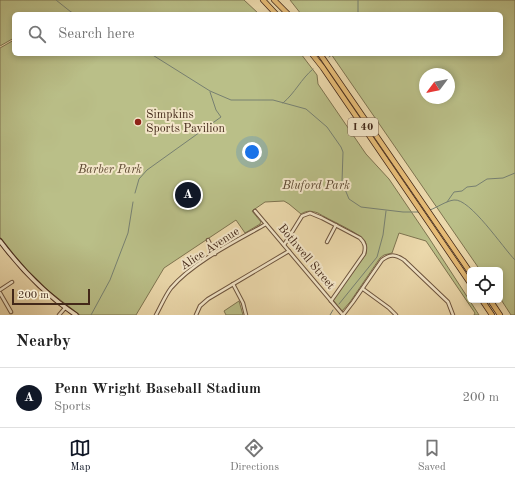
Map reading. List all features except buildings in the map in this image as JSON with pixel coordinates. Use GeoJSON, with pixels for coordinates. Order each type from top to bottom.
{"type":"FeatureCollection","features":[{"type":"Feature","properties":{"kind":"highway"},"geometry":{"type":"LineString","coordinates":[[263,0],[274,12]]}},
{"type":"Feature","properties":{"kind":"highway"},"geometry":{"type":"LineString","coordinates":[[274,0],[286,12]]}},
{"type":"Feature","properties":{"kind":"highway","name":"I 40"},"geometry":{"type":"LineString","coordinates":[[314,56],[467,279]]}},
{"type":"Feature","properties":{"kind":"highway","name":"I 40"},"geometry":{"type":"LineString","coordinates":[[321,56],[467,268]]}},
{"type":"Feature","properties":{"kind":"highway"},"geometry":{"type":"LineString","coordinates":[[484,303],[492,315]]}},
{"type":"Feature","properties":{"kind":"highway"},"geometry":{"type":"LineString","coordinates":[[492,303],[500,315]]}},
{"type":"Feature","properties":{"kind":"main road"},"geometry":{"type":"LineString","coordinates":[[1,244],[27,274],[65,308],[76,315]]}},
{"type":"Feature","properties":{"kind":"street","name":"Bothwell Street"},"geometry":{"type":"LineString","coordinates":[[255,211],[343,315]]}},
{"type":"Feature","properties":{"kind":"street"},"geometry":{"type":"LineString","coordinates":[[284,246],[302,216],[306,214],[315,214],[360,238],[365,245],[366,249],[364,254],[331,301]]}},
{"type":"Feature","properties":{"kind":"street","name":"Alice Avenue"},"geometry":{"type":"LineString","coordinates":[[156,315],[170,289],[195,267],[266,224]]}},
{"type":"Feature","properties":{"kind":"street"},"geometry":{"type":"LineString","coordinates":[[326,242],[336,225]]}},
{"type":"Feature","properties":{"kind":"street"},"geometry":{"type":"LineString","coordinates":[[208,240],[215,254]]}},
{"type":"Feature","properties":{"kind":"street"},"geometry":{"type":"LineString","coordinates":[[196,315],[200,306],[208,299],[289,251]]}},
{"type":"Feature","properties":{"kind":"street"},"geometry":{"type":"LineString","coordinates":[[343,315],[382,260],[386,256],[392,255],[404,260],[448,302],[453,315]]}},
{"type":"Feature","properties":{"kind":"street"},"geometry":{"type":"LineString","coordinates":[[0,290],[12,282]]}},
{"type":"Feature","properties":{"kind":"street"},"geometry":{"type":"LineString","coordinates":[[233,284],[243,303],[246,315]]}},
{"type":"Feature","properties":{"kind":"street"},"geometry":{"type":"LineString","coordinates":[[363,288],[396,315]]}},
{"type":"Feature","properties":{"kind":"street"},"geometry":{"type":"LineString","coordinates":[[0,293],[11,312]]}},
{"type":"Feature","properties":{"kind":"street"},"geometry":{"type":"LineString","coordinates":[[59,315],[65,308]]}},
{"type":"Feature","properties":{"kind":"green space"},"geometry":{"type":"Polygon","coordinates":[[[0,0],[244,0],[257,12],[12,12],[12,39],[0,46],[0,0]]]}},
{"type":"Feature","properties":{"kind":"green space"},"geometry":{"type":"Polygon","coordinates":[[[290,0],[515,0],[515,315],[511,315],[503,303],[503,267],[478,267],[332,56],[503,56],[503,12],[299,12],[290,0]]]}},
{"type":"Feature","properties":{"kind":"green space","name":"Barber Park"},"geometry":{"type":"Polygon","coordinates":[[[12,41],[12,56],[303,56],[317,75],[318,84],[366,154],[389,179],[429,238],[467,297],[467,301],[426,241],[399,233],[392,253],[384,255],[380,258],[350,302],[342,311],[333,300],[366,254],[367,247],[365,241],[350,230],[318,213],[310,211],[301,214],[284,201],[265,202],[252,211],[261,222],[245,233],[236,220],[164,268],[136,315],[80,315],[50,292],[24,267],[0,237],[0,48],[12,41]]]}},
{"type":"Feature","properties":{"kind":"green space"},"geometry":{"type":"Polygon","coordinates":[[[239,301],[243,315],[226,315],[224,311],[239,301]]]}},
{"type":"Feature","properties":{"kind":"green space","name":"Barber Park"},"geometry":{"type":"Polygon","coordinates":[[[468,303],[471,303],[479,315],[474,315],[475,313],[468,303]]]}},
{"type":"Feature","properties":{"kind":"waterway"},"geometry":{"type":"LineString","coordinates":[[56,0],[71,12]]}},
{"type":"Feature","properties":{"kind":"waterway"},"geometry":{"type":"LineString","coordinates":[[358,0],[358,12]]}},
{"type":"Feature","properties":{"kind":"waterway"},"geometry":{"type":"LineString","coordinates":[[154,56],[210,91],[231,100],[273,100],[306,109],[327,127],[341,147],[343,152],[342,182],[349,199],[361,207],[403,212],[420,212]]}},
{"type":"Feature","properties":{"kind":"waterway"},"geometry":{"type":"LineString","coordinates":[[283,103],[313,69]]}},
{"type":"Feature","properties":{"kind":"waterway"},"geometry":{"type":"LineString","coordinates":[[135,193],[139,179],[147,170],[221,117],[216,110],[210,92]]}},
{"type":"Feature","properties":{"kind":"waterway"},"geometry":{"type":"LineString","coordinates":[[447,202],[454,192],[462,191],[467,187],[476,186],[487,179],[503,178],[515,173]]}},
{"type":"Feature","properties":{"kind":"waterway"},"geometry":{"type":"LineString","coordinates":[[430,210],[454,200],[461,202],[477,215],[515,260]]}},
{"type":"Feature","properties":{"kind":"waterway"},"geometry":{"type":"LineString","coordinates":[[91,315],[110,280],[128,233],[133,202]]}},
{"type":"Feature","properties":{"kind":"waterway"},"geometry":{"type":"LineString","coordinates":[[339,304],[377,257],[383,235],[386,211]]}},
{"type":"Feature","properties":{"kind":"waterway"},"geometry":{"type":"LineString","coordinates":[[330,315],[333,310]]}},
{"type":"Feature","properties":{"kind":"place","name":"Simpkins Sports Pavilion"},"geometry":{"type":"Point","coordinates":[138,122]}},
{"type":"Feature","properties":{"kind":"place","name":"Penn Wright Baseball Stadium"},"geometry":{"type":"Point","coordinates":[188,195]}},
{"type":"Feature","properties":{"kind":"park label","name":"Bluford Park"},"geometry":{"type":"Point","coordinates":[316,186]}}]}
